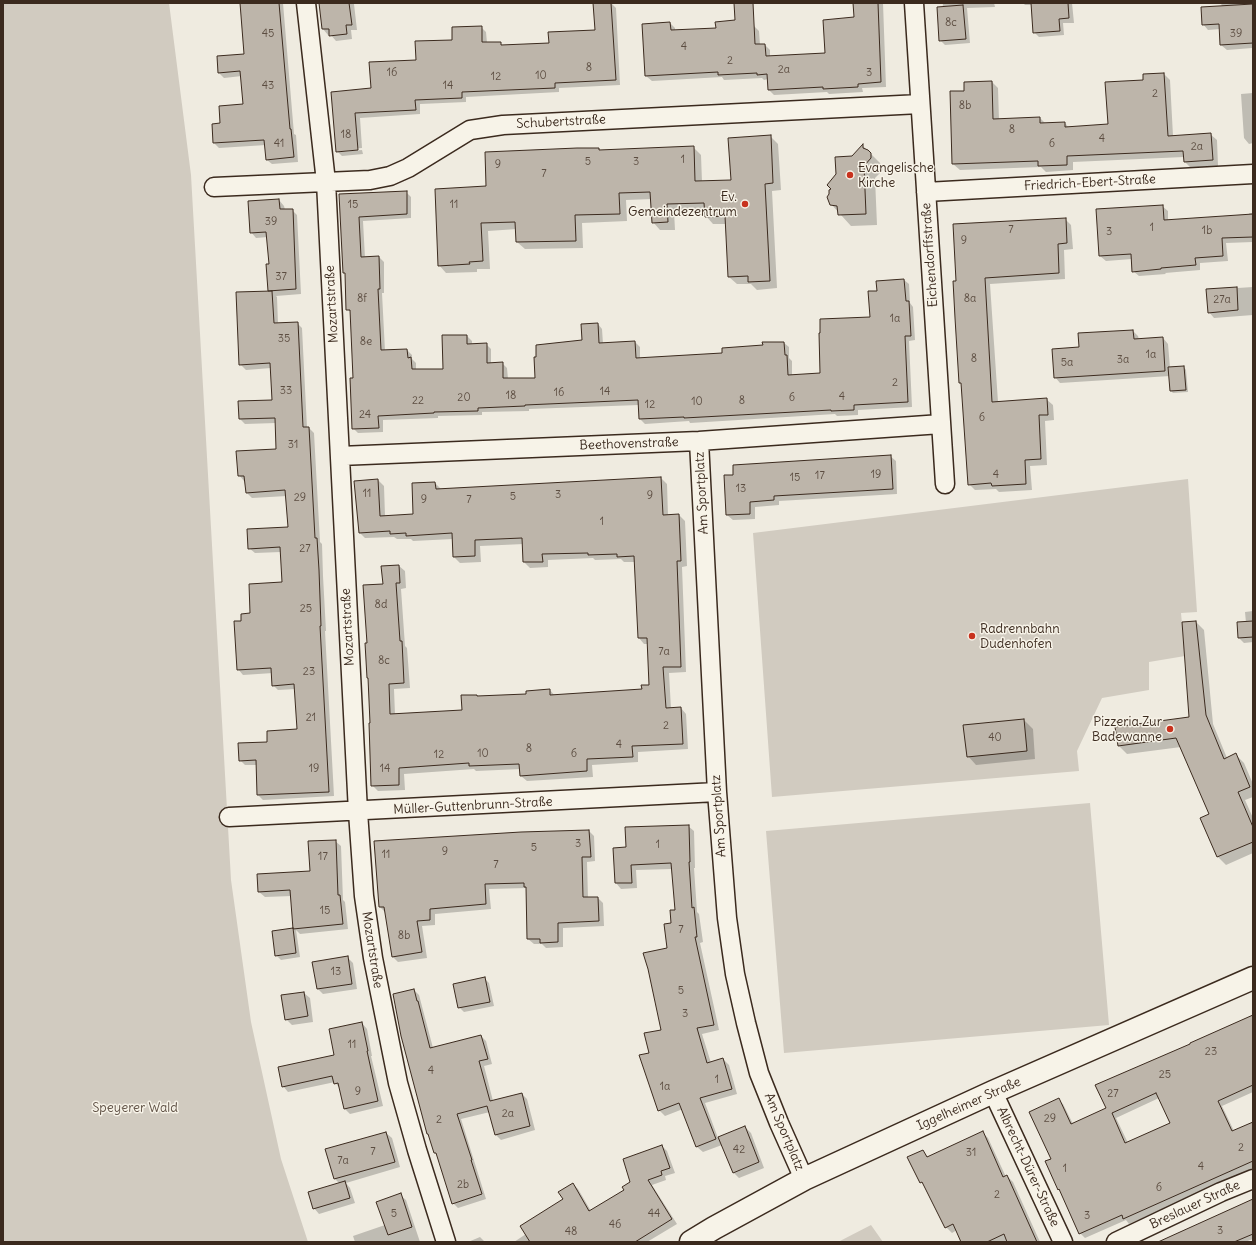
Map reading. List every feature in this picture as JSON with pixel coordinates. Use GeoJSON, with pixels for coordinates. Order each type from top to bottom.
{"type":"FeatureCollection","features":[{"type":"Feature","properties":{"kind":"street","name":"Mozartstraße"},"geometry":{"type":"LineString","coordinates":[[306,3],[326,182],[358,812],[364,896],[373,958],[398,1083],[419,1157],[446,1242]]}},
{"type":"Feature","properties":{"kind":"street","name":"Eichendorffstraße"},"geometry":{"type":"LineString","coordinates":[[914,3],[945,484]]}},
{"type":"Feature","properties":{"kind":"street","name":"Schubertstraße"},"geometry":{"type":"LineString","coordinates":[[214,187],[370,180],[390,176],[408,168],[470,130],[503,125],[920,104]]}},
{"type":"Feature","properties":{"kind":"street","name":"Friedrich-Ebert-Straße"},"geometry":{"type":"LineString","coordinates":[[926,192],[1253,174]]}},
{"type":"Feature","properties":{"kind":"street","name":"Beethovenstraße"},"geometry":{"type":"LineString","coordinates":[[340,456],[699,441],[941,424]]}},
{"type":"Feature","properties":{"kind":"street","name":"Am Sportplatz"},"geometry":{"type":"LineString","coordinates":[[699,441],[717,792],[727,918],[735,974],[759,1073],[778,1123],[804,1179]]}},
{"type":"Feature","properties":{"kind":"street","name":"Müller-Guttenbrunn-Straße"},"geometry":{"type":"LineString","coordinates":[[229,817],[358,812],[717,792]]}},
{"type":"Feature","properties":{"kind":"street","name":"Iggelheimer Straße"},"geometry":{"type":"LineString","coordinates":[[691,1242],[804,1179],[993,1092],[1253,978]]}},
{"type":"Feature","properties":{"kind":"street","name":"Albrecht-Dürer-Straße"},"geometry":{"type":"LineString","coordinates":[[993,1092],[1064,1242]]}},
{"type":"Feature","properties":{"kind":"street","name":"Breslauer Straße"},"geometry":{"type":"LineString","coordinates":[[1116,1242],[1221,1192],[1253,1179]]}},
{"type":"Feature","properties":{"kind":"green space","name":"Speyerer Wald"},"geometry":{"type":"Polygon","coordinates":[[[3,3],[169,3],[191,175],[231,880],[251,1022],[281,1159],[308,1242],[3,1242],[3,3]]]}},
{"type":"Feature","properties":{"kind":"green space","name":"Radrennbahn Dudenhofen"},"geometry":{"type":"Polygon","coordinates":[[[1188,479],[1197,612],[1181,613],[1185,656],[1149,662],[1149,690],[1102,698],[1077,751],[1079,771],[772,797],[753,533],[1188,479]]]}},
{"type":"Feature","properties":{"kind":"green space"},"geometry":{"type":"Polygon","coordinates":[[[1090,803],[1109,1025],[784,1053],[766,831],[1090,803]]]}},
{"type":"Feature","properties":{"kind":"green space"},"geometry":{"type":"Polygon","coordinates":[[[871,1225],[883,1242],[838,1242],[871,1225]]]}},
{"type":"Feature","properties":{"kind":"building"},"geometry":{"type":"Polygon","coordinates":[[[240,3],[279,3],[290,129],[294,157],[266,160],[264,140],[213,143],[212,124],[220,123],[219,106],[243,104],[240,71],[218,73],[217,56],[244,54],[240,3]]]}},
{"type":"Feature","properties":{"kind":"building"},"geometry":{"type":"Polygon","coordinates":[[[319,3],[349,3],[352,25],[346,25],[347,34],[329,36],[329,29],[322,29],[319,3]]]}},
{"type":"Feature","properties":{"kind":"building"},"geometry":{"type":"Polygon","coordinates":[[[593,3],[611,3],[616,80],[555,83],[555,88],[462,92],[462,98],[415,100],[416,110],[355,113],[358,150],[336,152],[331,92],[371,88],[369,62],[416,60],[415,41],[452,40],[452,27],[482,26],[482,42],[501,42],[501,45],[549,43],[548,32],[595,30],[593,3]]]}},
{"type":"Feature","properties":{"kind":"building"},"geometry":{"type":"Polygon","coordinates":[[[734,3],[753,3],[755,44],[765,44],[766,56],[825,53],[823,20],[854,17],[853,3],[878,3],[881,82],[858,84],[858,87],[768,90],[767,74],[757,75],[757,73],[718,75],[718,72],[645,76],[642,24],[670,22],[671,30],[716,28],[715,22],[735,20],[734,3]]]}},
{"type":"Feature","properties":{"kind":"building"},"geometry":{"type":"Polygon","coordinates":[[[1031,3],[1068,3],[1069,18],[1059,19],[1060,31],[1033,33],[1031,3]]]}},
{"type":"Feature","properties":{"kind":"building"},"geometry":{"type":"Polygon","coordinates":[[[1253,4],[1253,43],[1220,45],[1219,24],[1202,25],[1201,7],[1253,4]]]}},
{"type":"Feature","properties":{"kind":"building"},"geometry":{"type":"Polygon","coordinates":[[[963,5],[966,39],[939,41],[937,7],[963,5]]]}},
{"type":"Feature","properties":{"kind":"building"},"geometry":{"type":"Polygon","coordinates":[[[1164,73],[1168,136],[1211,133],[1213,160],[1184,162],[1183,151],[1067,156],[1067,165],[1038,166],[1038,161],[952,164],[950,91],[964,91],[964,82],[992,81],[993,119],[1040,117],[1040,123],[1065,122],[1065,127],[1108,124],[1105,82],[1143,80],[1143,74],[1164,73]]]}},
{"type":"Feature","properties":{"kind":"building"},"geometry":{"type":"Polygon","coordinates":[[[771,135],[773,183],[765,184],[770,281],[748,282],[748,276],[728,277],[725,216],[705,217],[704,203],[667,204],[668,222],[652,223],[650,192],[619,193],[620,214],[575,215],[576,241],[516,242],[515,222],[481,223],[483,261],[469,262],[470,264],[438,266],[435,189],[486,186],[485,152],[577,148],[599,148],[599,150],[694,146],[695,181],[731,180],[728,138],[771,135]]]}},
{"type":"Feature","properties":{"kind":"building","name":"Evangelische Kirche"},"geometry":{"type":"Polygon","coordinates":[[[863,144],[863,148],[871,153],[871,158],[864,166],[866,214],[838,215],[837,206],[830,205],[827,197],[829,190],[831,189],[827,185],[836,174],[835,157],[852,156],[863,144]]]}},
{"type":"Feature","properties":{"kind":"building"},"geometry":{"type":"Polygon","coordinates":[[[407,191],[407,214],[359,217],[361,257],[379,256],[380,289],[378,289],[381,350],[407,349],[408,358],[411,357],[412,369],[443,369],[442,335],[467,335],[467,344],[487,343],[487,363],[503,362],[503,378],[535,378],[534,357],[536,357],[536,345],[582,340],[581,324],[598,323],[599,343],[635,341],[636,358],[722,353],[722,348],[763,345],[762,342],[784,342],[785,355],[787,355],[788,375],[820,373],[820,319],[870,317],[868,291],[877,291],[876,281],[904,279],[906,301],[909,301],[911,336],[905,336],[908,402],[854,405],[854,410],[639,419],[638,400],[525,405],[478,408],[478,411],[378,416],[379,428],[352,429],[350,378],[353,378],[350,310],[346,310],[345,273],[343,273],[339,194],[407,191]]]}},
{"type":"Feature","properties":{"kind":"building"},"geometry":{"type":"Polygon","coordinates":[[[279,199],[280,209],[293,209],[296,289],[268,291],[266,264],[269,264],[266,232],[250,233],[248,201],[279,199]]]}},
{"type":"Feature","properties":{"kind":"building"},"geometry":{"type":"Polygon","coordinates":[[[1163,205],[1164,220],[1253,214],[1253,237],[1222,238],[1223,256],[1195,258],[1196,265],[1132,272],[1131,254],[1099,256],[1096,209],[1163,205]]]}},
{"type":"Feature","properties":{"kind":"building"},"geometry":{"type":"Polygon","coordinates":[[[1066,218],[1067,243],[1058,244],[1059,273],[985,278],[992,402],[1047,398],[1048,415],[1039,415],[1041,459],[1025,460],[1026,484],[992,486],[991,483],[968,485],[955,318],[953,281],[956,281],[953,224],[1066,218]]]}},
{"type":"Feature","properties":{"kind":"building"},"geometry":{"type":"Polygon","coordinates":[[[1237,287],[1238,310],[1208,313],[1206,289],[1237,287]]]}},
{"type":"Feature","properties":{"kind":"building"},"geometry":{"type":"Polygon","coordinates":[[[272,291],[274,323],[298,322],[303,427],[309,427],[315,538],[317,538],[329,792],[257,795],[256,760],[239,761],[238,743],[267,742],[267,731],[297,729],[294,684],[272,686],[271,668],[237,670],[234,621],[241,621],[241,614],[250,613],[249,584],[282,582],[280,547],[248,549],[247,529],[288,527],[285,490],[246,493],[244,476],[238,476],[236,451],[276,449],[275,418],[239,419],[238,401],[272,400],[270,363],[239,365],[236,292],[272,291]]]}},
{"type":"Feature","properties":{"kind":"building"},"geometry":{"type":"Polygon","coordinates":[[[1133,330],[1134,339],[1163,337],[1165,371],[1054,378],[1052,349],[1079,347],[1078,333],[1133,330]]]}},
{"type":"Feature","properties":{"kind":"building"},"geometry":{"type":"Polygon","coordinates":[[[1184,366],[1186,390],[1170,391],[1168,367],[1184,366]]]}},
{"type":"Feature","properties":{"kind":"building"},"geometry":{"type":"Polygon","coordinates":[[[891,455],[893,489],[774,496],[774,500],[750,502],[750,514],[726,515],[724,475],[733,475],[733,465],[891,455]]]}},
{"type":"Feature","properties":{"kind":"building"},"geometry":{"type":"Polygon","coordinates":[[[661,477],[663,515],[679,514],[681,561],[677,561],[681,667],[663,667],[666,708],[681,707],[683,744],[632,746],[633,757],[587,759],[587,771],[520,776],[519,764],[469,766],[469,763],[399,768],[399,785],[371,786],[370,723],[365,643],[367,643],[363,585],[383,584],[381,566],[399,565],[400,583],[396,583],[400,641],[402,641],[404,683],[389,684],[390,714],[462,710],[461,695],[477,696],[526,694],[526,691],[550,689],[550,695],[642,689],[641,685],[649,685],[647,638],[638,638],[634,556],[617,557],[617,554],[588,555],[588,553],[542,554],[543,562],[523,562],[522,538],[475,540],[475,556],[453,557],[452,533],[406,536],[406,533],[390,534],[390,531],[359,533],[354,481],[378,479],[380,516],[413,514],[412,483],[435,482],[436,489],[661,477]]]}},
{"type":"Feature","properties":{"kind":"building"},"geometry":{"type":"Polygon","coordinates":[[[1196,621],[1206,715],[1224,759],[1236,753],[1250,787],[1238,792],[1253,827],[1253,842],[1217,857],[1200,818],[1209,814],[1176,738],[1118,746],[1115,727],[1189,717],[1182,622],[1196,621]]]}},
{"type":"Feature","properties":{"kind":"building"},"geometry":{"type":"Polygon","coordinates":[[[1253,621],[1253,637],[1238,638],[1237,622],[1253,621]]]}},
{"type":"Feature","properties":{"kind":"building"},"geometry":{"type":"Polygon","coordinates":[[[1024,719],[1027,751],[967,757],[963,725],[1024,719]]]}},
{"type":"Feature","properties":{"kind":"building"},"geometry":{"type":"Polygon","coordinates":[[[689,825],[689,862],[692,908],[694,907],[697,937],[695,937],[714,1025],[697,1028],[707,1063],[723,1058],[732,1089],[700,1098],[716,1139],[696,1147],[679,1103],[658,1111],[639,1055],[649,1053],[644,1033],[661,1030],[648,969],[643,953],[667,948],[664,924],[671,923],[670,910],[675,910],[671,863],[631,865],[632,883],[615,883],[613,848],[626,847],[625,827],[689,825]]]}},
{"type":"Feature","properties":{"kind":"building"},"geometry":{"type":"Polygon","coordinates":[[[589,830],[591,857],[582,857],[583,897],[598,897],[599,921],[558,923],[558,942],[540,943],[540,939],[527,939],[526,887],[524,887],[524,883],[485,884],[486,904],[430,909],[430,920],[417,921],[422,952],[392,957],[384,907],[379,907],[374,841],[521,832],[589,830]]]}},
{"type":"Feature","properties":{"kind":"building"},"geometry":{"type":"Polygon","coordinates":[[[336,840],[338,895],[340,895],[343,924],[293,929],[290,890],[258,892],[257,874],[310,871],[308,841],[336,840]]]}},
{"type":"Feature","properties":{"kind":"building"},"geometry":{"type":"Polygon","coordinates":[[[293,928],[296,953],[275,956],[272,931],[293,928]]]}},
{"type":"Feature","properties":{"kind":"building"},"geometry":{"type":"Polygon","coordinates":[[[348,956],[352,984],[317,989],[312,962],[348,956]]]}},
{"type":"Feature","properties":{"kind":"building"},"geometry":{"type":"Polygon","coordinates":[[[485,977],[490,1002],[458,1008],[453,984],[485,977]]]}},
{"type":"Feature","properties":{"kind":"building"},"geometry":{"type":"Polygon","coordinates":[[[414,989],[430,1048],[481,1035],[488,1059],[479,1061],[490,1101],[522,1093],[530,1126],[495,1135],[487,1106],[457,1114],[482,1194],[452,1204],[436,1153],[434,1153],[427,1134],[401,1036],[393,994],[414,989]]]}},
{"type":"Feature","properties":{"kind":"building"},"geometry":{"type":"Polygon","coordinates":[[[304,992],[308,1016],[285,1020],[281,995],[304,992]]]}},
{"type":"Feature","properties":{"kind":"building"},"geometry":{"type":"Polygon","coordinates":[[[1253,1015],[1253,1085],[1218,1101],[1232,1131],[1253,1122],[1253,1161],[1123,1219],[1122,1215],[1079,1234],[1045,1161],[1051,1159],[1029,1112],[1059,1098],[1071,1124],[1106,1108],[1095,1085],[1253,1015]],[[1156,1093],[1112,1113],[1125,1143],[1170,1123],[1156,1093]]]}},
{"type":"Feature","properties":{"kind":"building"},"geometry":{"type":"Polygon","coordinates":[[[362,1022],[378,1101],[344,1109],[338,1083],[334,1084],[332,1076],[282,1087],[278,1067],[334,1055],[329,1029],[362,1022]]]}},
{"type":"Feature","properties":{"kind":"building"},"geometry":{"type":"Polygon","coordinates":[[[745,1126],[759,1162],[733,1173],[718,1137],[745,1126]]]}},
{"type":"Feature","properties":{"kind":"building"},"geometry":{"type":"Polygon","coordinates":[[[983,1131],[1003,1177],[1007,1175],[1037,1242],[1007,1242],[1004,1234],[987,1242],[961,1242],[953,1224],[945,1228],[922,1182],[920,1183],[907,1157],[923,1150],[927,1157],[983,1131]]]}},
{"type":"Feature","properties":{"kind":"building"},"geometry":{"type":"Polygon","coordinates":[[[386,1132],[395,1162],[334,1179],[325,1149],[386,1132]]]}},
{"type":"Feature","properties":{"kind":"building"},"geometry":{"type":"Polygon","coordinates":[[[662,1145],[670,1168],[661,1171],[662,1175],[648,1180],[672,1219],[635,1242],[530,1242],[520,1226],[563,1199],[558,1192],[573,1183],[589,1211],[624,1190],[622,1187],[630,1182],[623,1159],[662,1145]]]}},
{"type":"Feature","properties":{"kind":"building"},"geometry":{"type":"Polygon","coordinates":[[[345,1181],[350,1198],[313,1209],[308,1192],[345,1181]]]}},
{"type":"Feature","properties":{"kind":"building"},"geometry":{"type":"Polygon","coordinates":[[[401,1193],[412,1227],[388,1235],[376,1202],[401,1193]]]}},
{"type":"Feature","properties":{"kind":"building"},"geometry":{"type":"Polygon","coordinates":[[[1253,1199],[1253,1234],[1234,1242],[1158,1242],[1253,1199]]]}},
{"type":"Feature","properties":{"kind":"place","name":"Evangelische Kirche"},"geometry":{"type":"Point","coordinates":[850,175]}},
{"type":"Feature","properties":{"kind":"place","name":"Ev. Gemeindezentrum"},"geometry":{"type":"Point","coordinates":[745,204]}},
{"type":"Feature","properties":{"kind":"place","name":"Radrennbahn Dudenhofen"},"geometry":{"type":"Point","coordinates":[972,636]}},
{"type":"Feature","properties":{"kind":"place","name":"Pizzeria Zur Badewanne"},"geometry":{"type":"Point","coordinates":[1170,729]}}]}
